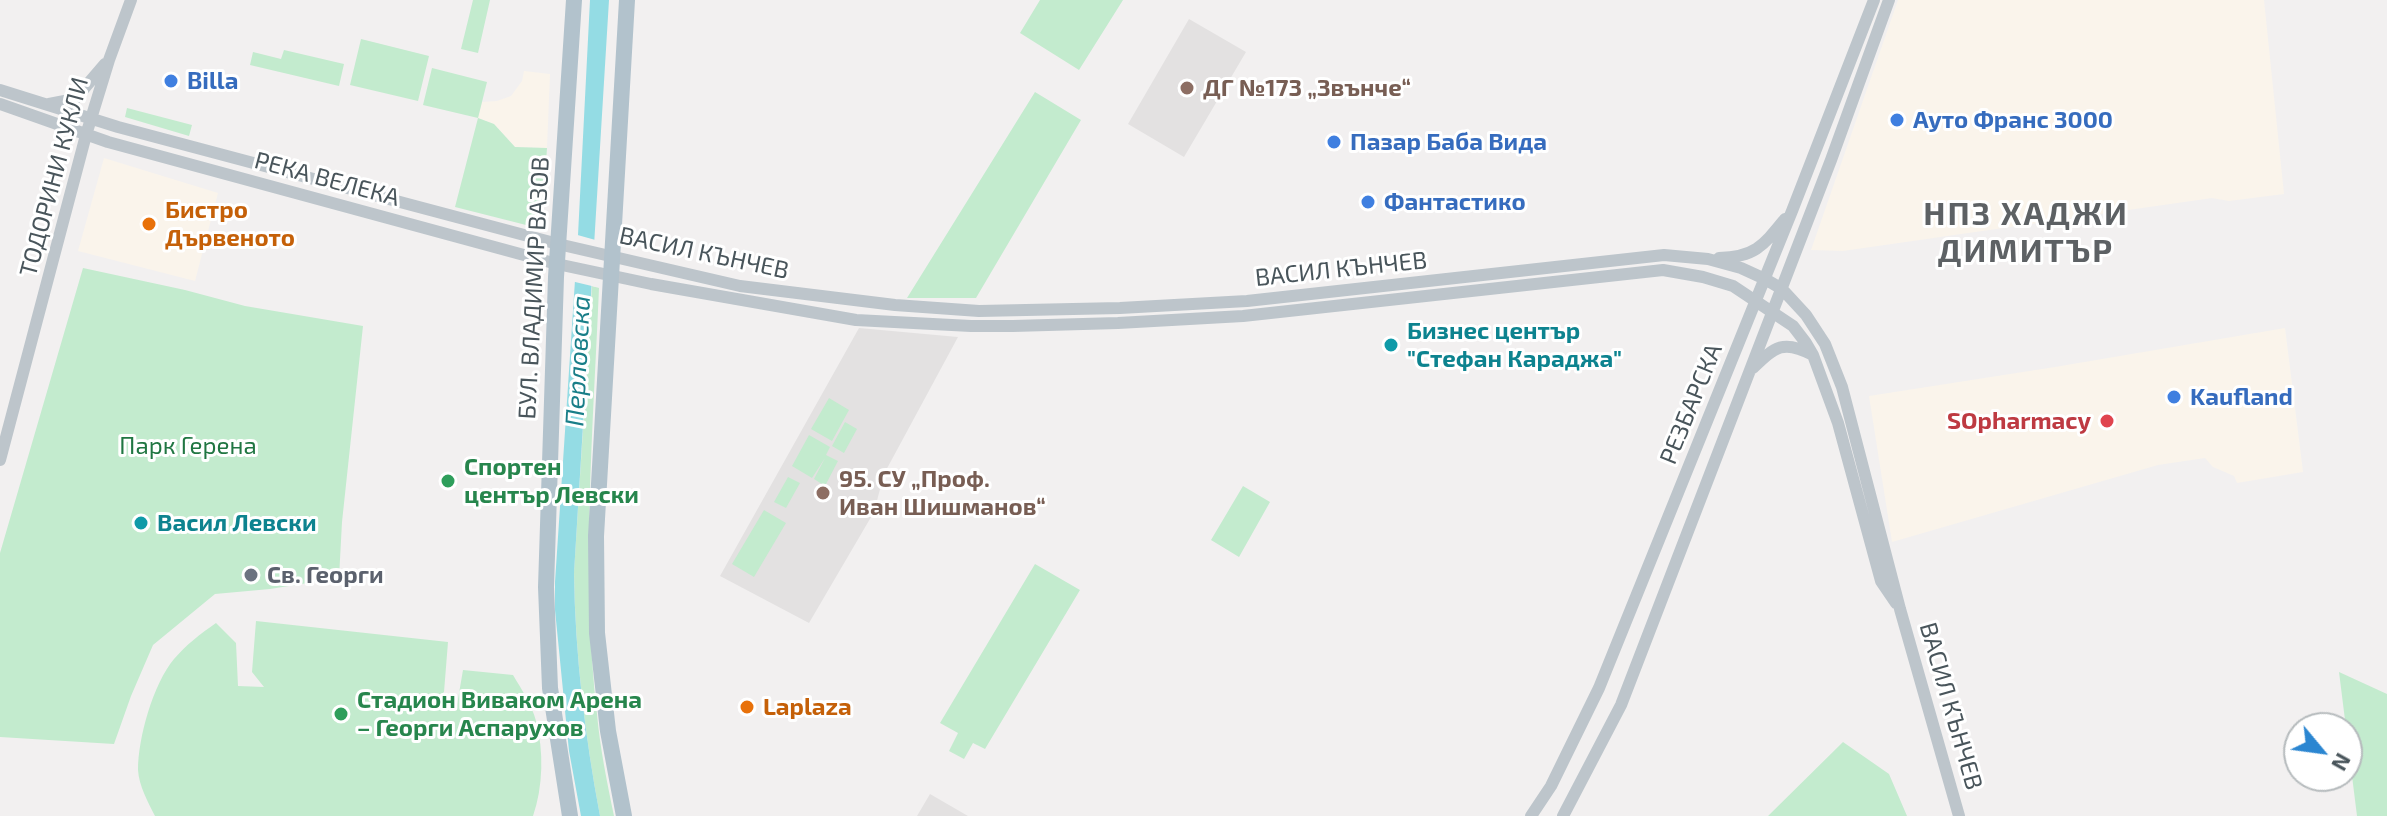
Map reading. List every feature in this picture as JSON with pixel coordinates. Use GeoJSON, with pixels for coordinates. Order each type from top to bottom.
{"type":"FeatureCollection","features":[{"type":"Feature","properties":{"kind":"main road","name":"БУЛ. ВЛАДИМИР ВАЗОВ"},"geometry":{"type":"LineString","coordinates":[[570,816],[550,688],[546,587],[565,246],[574,0]]}},
{"type":"Feature","properties":{"kind":"main road"},"geometry":{"type":"LineString","coordinates":[[624,816],[608,731],[597,633],[596,536],[607,255],[627,0]]}},
{"type":"Feature","properties":{"kind":"street","name":"ТОДОРИНИ КУКЛИ"},"geometry":{"type":"LineString","coordinates":[[0,460],[86,135],[131,0]]}},
{"type":"Feature","properties":{"kind":"street","name":"РЕЗБАРСКА"},"geometry":{"type":"LineString","coordinates":[[1531,816],[1551,786],[1599,688],[1874,0]]}},
{"type":"Feature","properties":{"kind":"street","name":"РЕЗБАРСКА"},"geometry":{"type":"LineString","coordinates":[[1563,816],[1621,705],[1751,371],[1889,0]]}},
{"type":"Feature","properties":{"kind":"street"},"geometry":{"type":"LineString","coordinates":[[42,105],[75,99],[109,60]]}},
{"type":"Feature","properties":{"kind":"street","name":"РЕКА ВЕЛЕКА"},"geometry":{"type":"LineString","coordinates":[[0,90],[91,119],[565,246]]}},
{"type":"Feature","properties":{"kind":"street","name":"РЕКА ВЕЛЕКА"},"geometry":{"type":"LineString","coordinates":[[0,104],[86,135],[564,265]]}},
{"type":"Feature","properties":{"kind":"street"},"geometry":{"type":"LineString","coordinates":[[1708,259],[1734,258],[1753,253],[1765,244],[1792,211]]}},
{"type":"Feature","properties":{"kind":"street","name":"ВАСИЛ КЪНЧЕВ"},"geometry":{"type":"LineString","coordinates":[[565,246],[740,286],[807,296],[979,311],[1247,301],[1664,255],[1708,259],[1741,268],[1782,289],[1806,315],[1825,344],[1842,387],[1900,609],[1959,816]]}},
{"type":"Feature","properties":{"kind":"street","name":"ВАСИЛ КЪНЧЕВ"},"geometry":{"type":"LineString","coordinates":[[564,265],[856,320],[971,326],[1118,323],[1243,316],[1663,270],[1703,277],[1733,286],[1773,311],[1793,326],[1813,355],[1838,423],[1881,581],[1900,609]]}},
{"type":"Feature","properties":{"kind":"street"},"geometry":{"type":"LineString","coordinates":[[1751,371],[1768,354],[1781,347],[1797,347],[1813,355]]}},
{"type":"Feature","properties":{"kind":"shaded area"},"geometry":{"type":"Polygon","coordinates":[[[1898,0],[2264,0],[2284,194],[2229,201],[2212,198],[1843,251],[1811,250],[1898,0]]]}},
{"type":"Feature","properties":{"kind":"shaded area","name":"ДГ №173 „Звънче“"},"geometry":{"type":"Polygon","coordinates":[[[1189,19],[1246,52],[1184,157],[1128,124],[1189,19]]]}},
{"type":"Feature","properties":{"kind":"shaded area"},"geometry":{"type":"Polygon","coordinates":[[[524,71],[550,74],[547,148],[515,147],[494,124],[478,118],[482,102],[511,96],[522,81],[524,71]]]}},
{"type":"Feature","properties":{"kind":"shaded area"},"geometry":{"type":"Polygon","coordinates":[[[104,158],[218,193],[195,281],[78,251],[104,158]]]}},
{"type":"Feature","properties":{"kind":"shaded area","name":"95. СУ „Проф. Иван Шишманов“"},"geometry":{"type":"Polygon","coordinates":[[[859,328],[958,337],[884,474],[874,512],[809,623],[720,576],[859,328]]]}},
{"type":"Feature","properties":{"kind":"shaded area"},"geometry":{"type":"Polygon","coordinates":[[[2285,328],[2303,472],[2237,483],[2234,476],[2213,467],[2205,458],[2158,465],[1892,542],[1869,396],[2285,328]]]}},
{"type":"Feature","properties":{"kind":"shaded area"},"geometry":{"type":"Polygon","coordinates":[[[930,794],[968,816],[917,816],[930,794]]]}},
{"type":"Feature","properties":{"kind":"green space"},"geometry":{"type":"Polygon","coordinates":[[[473,0],[490,0],[478,53],[461,49],[473,0]]]}},
{"type":"Feature","properties":{"kind":"green space"},"geometry":{"type":"Polygon","coordinates":[[[1040,0],[1123,0],[1079,70],[1020,33],[1040,0]]]}},
{"type":"Feature","properties":{"kind":"green space"},"geometry":{"type":"Polygon","coordinates":[[[361,39],[429,56],[418,101],[350,85],[361,39]]]}},
{"type":"Feature","properties":{"kind":"green space"},"geometry":{"type":"Polygon","coordinates":[[[284,50],[344,64],[339,86],[250,65],[253,52],[281,59],[284,50]]]}},
{"type":"Feature","properties":{"kind":"green space"},"geometry":{"type":"Polygon","coordinates":[[[432,68],[487,82],[478,118],[423,105],[432,68]]]}},
{"type":"Feature","properties":{"kind":"green space"},"geometry":{"type":"Polygon","coordinates":[[[1035,92],[1081,120],[976,298],[907,298],[1035,92]]]}},
{"type":"Feature","properties":{"kind":"green space"},"geometry":{"type":"Polygon","coordinates":[[[127,108],[192,125],[189,136],[125,117],[127,108]]]}},
{"type":"Feature","properties":{"kind":"green space"},"geometry":{"type":"Polygon","coordinates":[[[478,118],[494,124],[515,147],[547,148],[542,221],[530,226],[455,207],[478,118]]]}},
{"type":"Feature","properties":{"kind":"green space","name":"Парк Герена"},"geometry":{"type":"Polygon","coordinates":[[[83,268],[245,306],[363,326],[339,578],[215,594],[153,645],[114,744],[0,737],[0,553],[83,268]]]}},
{"type":"Feature","properties":{"kind":"green space"},"geometry":{"type":"Polygon","coordinates":[[[592,286],[599,288],[589,554],[592,661],[598,727],[614,816],[600,816],[576,633],[574,572],[592,286]]]}},
{"type":"Feature","properties":{"kind":"green space"},"geometry":{"type":"Polygon","coordinates":[[[829,398],[849,410],[832,441],[811,429],[829,398]]]}},
{"type":"Feature","properties":{"kind":"green space"},"geometry":{"type":"Polygon","coordinates":[[[845,422],[857,429],[844,453],[832,446],[845,422]]]}},
{"type":"Feature","properties":{"kind":"green space"},"geometry":{"type":"Polygon","coordinates":[[[809,435],[830,447],[826,455],[838,461],[825,486],[814,479],[825,458],[812,478],[792,466],[809,435]]]}},
{"type":"Feature","properties":{"kind":"green space"},"geometry":{"type":"Polygon","coordinates":[[[788,477],[800,483],[786,508],[774,502],[788,477]]]}},
{"type":"Feature","properties":{"kind":"green space"},"geometry":{"type":"Polygon","coordinates":[[[1243,486],[1270,502],[1239,557],[1211,540],[1243,486]]]}},
{"type":"Feature","properties":{"kind":"green space"},"geometry":{"type":"Polygon","coordinates":[[[764,510],[786,523],[754,577],[732,564],[764,510]]]}},
{"type":"Feature","properties":{"kind":"green space"},"geometry":{"type":"Polygon","coordinates":[[[1035,564],[1080,590],[985,749],[973,743],[964,759],[949,751],[958,733],[940,723],[1035,564]]]}},
{"type":"Feature","properties":{"kind":"green space","name":"Стадион Виваком Арена – Георги Аспарухов"},"geometry":{"type":"Polygon","coordinates":[[[256,621],[448,642],[444,692],[431,704],[457,705],[463,670],[513,675],[532,709],[540,744],[540,781],[533,816],[155,816],[142,788],[138,770],[144,727],[153,697],[166,670],[179,654],[216,623],[236,643],[238,686],[264,687],[252,672],[256,621]]]}},
{"type":"Feature","properties":{"kind":"green space"},"geometry":{"type":"Polygon","coordinates":[[[2339,672],[2387,694],[2387,816],[2357,816],[2354,792],[2363,792],[2363,712],[2344,712],[2339,672]]]}},
{"type":"Feature","properties":{"kind":"green space"},"geometry":{"type":"Polygon","coordinates":[[[1843,742],[1889,774],[1907,816],[1768,816],[1843,742]]]}},
{"type":"Feature","properties":{"kind":"water","name":"Перловска"},"geometry":{"type":"Polygon","coordinates":[[[590,0],[609,0],[574,573],[582,695],[600,816],[581,816],[569,751],[555,610],[590,0]]]}},
{"type":"Feature","properties":{"kind":"pier"},"geometry":{"type":"Polygon","coordinates":[[[574,234],[599,241],[596,287],[571,281],[574,234]]]}},
{"type":"Feature","properties":{"kind":"place","name":"Billa"},"geometry":{"type":"Point","coordinates":[171,81]}},
{"type":"Feature","properties":{"kind":"place","name":"ДГ №173 „Звънче“"},"geometry":{"type":"Point","coordinates":[1187,88]}},
{"type":"Feature","properties":{"kind":"place","name":"Ауто Франс 3000"},"geometry":{"type":"Point","coordinates":[1897,120]}},
{"type":"Feature","properties":{"kind":"place","name":"Пазар Баба Вида"},"geometry":{"type":"Point","coordinates":[1334,142]}},
{"type":"Feature","properties":{"kind":"place","name":"Фантастико"},"geometry":{"type":"Point","coordinates":[1368,202]}},
{"type":"Feature","properties":{"kind":"place","name":"Бистро Дървеното"},"geometry":{"type":"Point","coordinates":[149,224]}},
{"type":"Feature","properties":{"kind":"place","name":"Бизнес център \"Стефан Караджа\""},"geometry":{"type":"Point","coordinates":[1391,345]}},
{"type":"Feature","properties":{"kind":"place","name":"Kaufland"},"geometry":{"type":"Point","coordinates":[2174,397]}},
{"type":"Feature","properties":{"kind":"place","name":"SOpharmacy"},"geometry":{"type":"Point","coordinates":[2107,421]}},
{"type":"Feature","properties":{"kind":"place","name":"Спортен център Левски"},"geometry":{"type":"Point","coordinates":[448,481]}},
{"type":"Feature","properties":{"kind":"place","name":"95. СУ „Проф. Иван Шишманов“"},"geometry":{"type":"Point","coordinates":[823,493]}},
{"type":"Feature","properties":{"kind":"place","name":"Васил Левски"},"geometry":{"type":"Point","coordinates":[141,523]}},
{"type":"Feature","properties":{"kind":"place","name":"Св. Георги"},"geometry":{"type":"Point","coordinates":[251,575]}},
{"type":"Feature","properties":{"kind":"place","name":"Laplaza"},"geometry":{"type":"Point","coordinates":[747,707]}},
{"type":"Feature","properties":{"kind":"place","name":"Стадион Виваком Арена – Георги Аспарухов"},"geometry":{"type":"Point","coordinates":[341,714]}},
{"type":"Feature","properties":{"kind":"district","name":"НПЗ ХАДЖИ ДИМИТЪР"},"geometry":{"type":"Point","coordinates":[2026,232]}}]}
